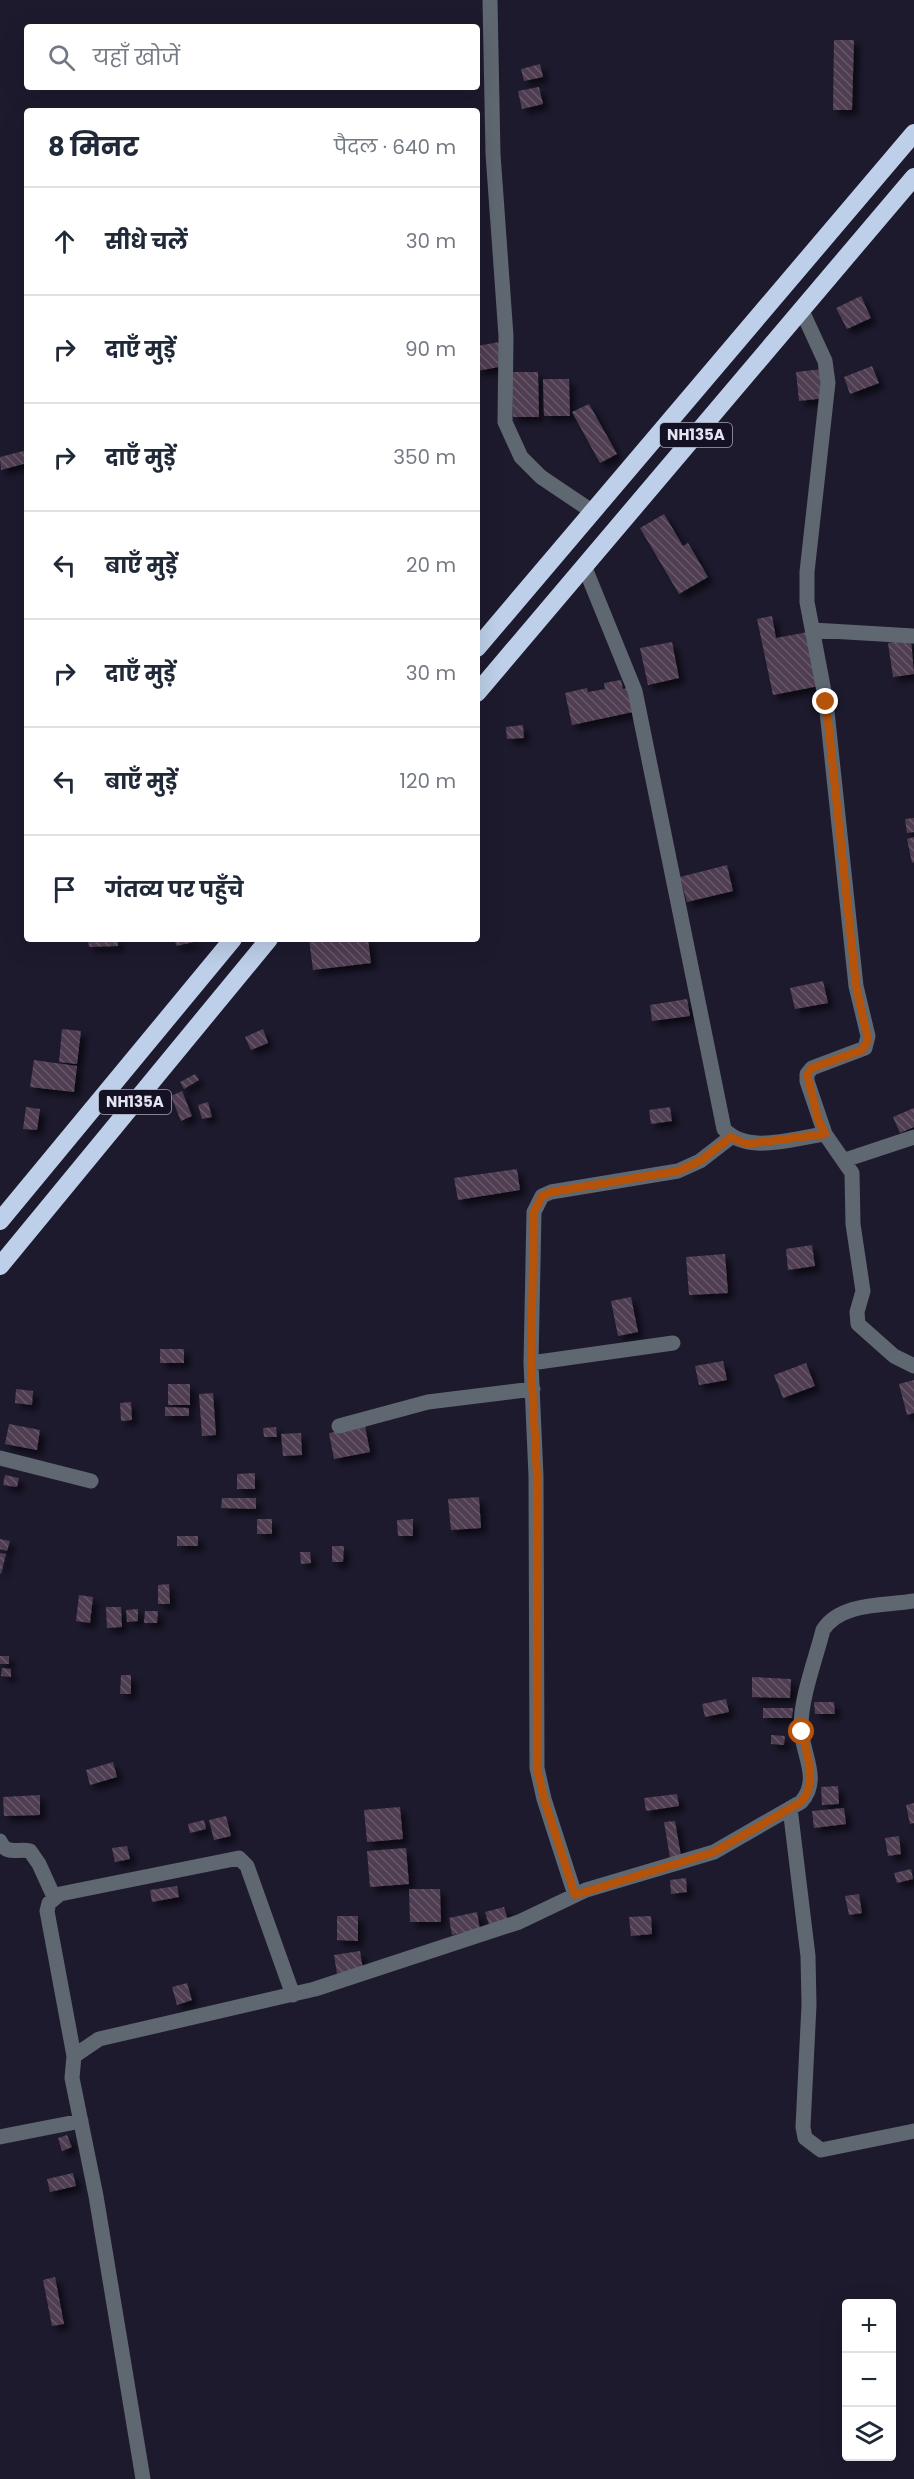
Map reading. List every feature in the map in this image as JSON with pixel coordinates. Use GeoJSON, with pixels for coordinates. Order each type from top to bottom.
{"type":"FeatureCollection","features":[{"type":"Feature","properties":{"kind":"highway","name":"NH135A"},"geometry":{"type":"LineString","coordinates":[[480,644],[914,133]]}},
{"type":"Feature","properties":{"kind":"highway","name":"NH135A"},"geometry":{"type":"LineString","coordinates":[[480,690],[914,177]]}},
{"type":"Feature","properties":{"kind":"highway","name":"NH135A"},"geometry":{"type":"LineString","coordinates":[[0,1221],[231,942]]}},
{"type":"Feature","properties":{"kind":"highway","name":"NH135A"},"geometry":{"type":"LineString","coordinates":[[0,1266],[267,942]]}},
{"type":"Feature","properties":{"kind":"street"},"geometry":{"type":"LineString","coordinates":[[490,0],[493,154],[506,336],[506,422],[521,457],[541,477],[593,512]]}},
{"type":"Feature","properties":{"kind":"street"},"geometry":{"type":"LineString","coordinates":[[802,311],[825,361],[828,383],[807,572],[807,602],[826,702],[856,986],[868,1036],[865,1048],[812,1068],[807,1074],[818,1119],[825,1134],[852,1173],[853,1224],[863,1291],[857,1312],[858,1324],[894,1356],[914,1366]]}},
{"type":"Feature","properties":{"kind":"street"},"geometry":{"type":"LineString","coordinates":[[585,568],[635,691],[719,1117],[724,1129],[731,1137],[746,1144],[825,1134]]}},
{"type":"Feature","properties":{"kind":"street"},"geometry":{"type":"LineString","coordinates":[[813,630],[914,636]]}},
{"type":"Feature","properties":{"kind":"street"},"geometry":{"type":"LineString","coordinates":[[575,1895],[544,1799],[537,1768],[537,1476],[531,1363],[534,1212],[542,1196],[551,1192],[678,1171],[700,1161],[731,1137]]}},
{"type":"Feature","properties":{"kind":"street"},"geometry":{"type":"LineString","coordinates":[[845,1160],[914,1137]]}},
{"type":"Feature","properties":{"kind":"street"},"geometry":{"type":"LineString","coordinates":[[531,1363],[673,1343]]}},
{"type":"Feature","properties":{"kind":"street"},"geometry":{"type":"LineString","coordinates":[[339,1426],[428,1402],[533,1389]]}},
{"type":"Feature","properties":{"kind":"street"},"geometry":{"type":"LineString","coordinates":[[0,1458],[91,1481]]}},
{"type":"Feature","properties":{"kind":"street"},"geometry":{"type":"LineString","coordinates":[[74,2056],[99,2039],[292,1995],[519,1922],[575,1895],[714,1852],[790,1808],[807,1795],[811,1777],[802,1732],[802,1716],[823,1630],[835,1615],[843,1611],[914,1601]]}},
{"type":"Feature","properties":{"kind":"street"},"geometry":{"type":"LineString","coordinates":[[790,1808],[808,1956],[809,2005],[802,2127],[805,2138],[813,2146],[822,2150],[914,2131]]}},
{"type":"Feature","properties":{"kind":"street"},"geometry":{"type":"LineString","coordinates":[[3,1849],[30,1851],[39,1864],[54,1897]]}},
{"type":"Feature","properties":{"kind":"street"},"geometry":{"type":"LineString","coordinates":[[143,2479],[96,2196],[72,2078],[74,2056],[47,1911],[54,1897],[108,1883],[239,1858],[247,1866],[292,1995]]}},
{"type":"Feature","properties":{"kind":"street"},"geometry":{"type":"LineString","coordinates":[[0,2137],[81,2121]]}},
{"type":"Feature","properties":{"kind":"building"},"geometry":{"type":"Polygon","coordinates":[[[834,40],[854,40],[852,110],[833,110],[834,40]]]}},
{"type":"Feature","properties":{"kind":"building"},"geometry":{"type":"Polygon","coordinates":[[[540,64],[543,77],[524,81],[521,69],[540,64]]]}},
{"type":"Feature","properties":{"kind":"building"},"geometry":{"type":"Polygon","coordinates":[[[539,87],[543,104],[522,109],[518,91],[539,87]]]}},
{"type":"Feature","properties":{"kind":"building"},"geometry":{"type":"Polygon","coordinates":[[[861,296],[871,318],[847,329],[836,308],[861,296]]]}},
{"type":"Feature","properties":{"kind":"building"},"geometry":{"type":"Polygon","coordinates":[[[499,342],[504,366],[480,370],[480,345],[499,342]]]}},
{"type":"Feature","properties":{"kind":"building"},"geometry":{"type":"Polygon","coordinates":[[[872,366],[879,383],[850,394],[844,377],[872,366]]]}},
{"type":"Feature","properties":{"kind":"building"},"geometry":{"type":"Polygon","coordinates":[[[823,369],[826,398],[799,401],[796,372],[823,369]]]}},
{"type":"Feature","properties":{"kind":"building"},"geometry":{"type":"Polygon","coordinates":[[[512,372],[538,372],[539,417],[513,417],[512,372]]]}},
{"type":"Feature","properties":{"kind":"building"},"geometry":{"type":"Polygon","coordinates":[[[543,379],[569,379],[570,416],[544,416],[543,379]]]}},
{"type":"Feature","properties":{"kind":"building"},"geometry":{"type":"Polygon","coordinates":[[[589,404],[617,454],[600,463],[572,412],[589,404]]]}},
{"type":"Feature","properties":{"kind":"building"},"geometry":{"type":"Polygon","coordinates":[[[24,451],[24,464],[1,470],[0,457],[24,451]]]}},
{"type":"Feature","properties":{"kind":"building"},"geometry":{"type":"Polygon","coordinates":[[[664,514],[683,546],[688,543],[708,577],[679,594],[640,528],[664,514]]]}},
{"type":"Feature","properties":{"kind":"building"},"geometry":{"type":"Polygon","coordinates":[[[772,616],[776,638],[808,632],[819,686],[773,695],[757,619],[772,616]]]}},
{"type":"Feature","properties":{"kind":"building"},"geometry":{"type":"Polygon","coordinates":[[[911,639],[914,674],[893,677],[888,643],[911,639]]]}},
{"type":"Feature","properties":{"kind":"building"},"geometry":{"type":"Polygon","coordinates":[[[672,642],[679,678],[648,685],[640,648],[672,642]]]}},
{"type":"Feature","properties":{"kind":"building"},"geometry":{"type":"Polygon","coordinates":[[[621,680],[623,689],[628,688],[633,712],[572,725],[565,693],[587,688],[588,692],[605,689],[604,683],[621,680]]]}},
{"type":"Feature","properties":{"kind":"building"},"geometry":{"type":"Polygon","coordinates":[[[523,725],[524,738],[507,739],[506,727],[523,725]]]}},
{"type":"Feature","properties":{"kind":"building"},"geometry":{"type":"Polygon","coordinates":[[[914,818],[914,832],[907,833],[905,819],[914,818]]]}},
{"type":"Feature","properties":{"kind":"building"},"geometry":{"type":"Polygon","coordinates":[[[914,837],[914,862],[912,863],[907,839],[914,837]]]}},
{"type":"Feature","properties":{"kind":"building"},"geometry":{"type":"Polygon","coordinates":[[[727,865],[733,891],[687,902],[680,877],[727,865]]]}},
{"type":"Feature","properties":{"kind":"building"},"geometry":{"type":"Polygon","coordinates":[[[88,942],[118,942],[118,946],[89,947],[88,942]]]}},
{"type":"Feature","properties":{"kind":"building"},"geometry":{"type":"Polygon","coordinates":[[[175,942],[194,942],[176,946],[175,942]]]}},
{"type":"Feature","properties":{"kind":"building"},"geometry":{"type":"Polygon","coordinates":[[[309,942],[368,942],[371,963],[313,970],[309,942]]]}},
{"type":"Feature","properties":{"kind":"building"},"geometry":{"type":"Polygon","coordinates":[[[823,981],[828,1003],[795,1009],[790,988],[823,981]]]}},
{"type":"Feature","properties":{"kind":"building"},"geometry":{"type":"Polygon","coordinates":[[[687,999],[690,1016],[652,1021],[650,1005],[687,999]]]}},
{"type":"Feature","properties":{"kind":"building"},"geometry":{"type":"Polygon","coordinates":[[[62,1029],[81,1031],[77,1064],[59,1062],[62,1029]]]}},
{"type":"Feature","properties":{"kind":"building"},"geometry":{"type":"Polygon","coordinates":[[[263,1029],[268,1043],[251,1050],[245,1037],[263,1029]]]}},
{"type":"Feature","properties":{"kind":"building"},"geometry":{"type":"Polygon","coordinates":[[[34,1060],[77,1066],[74,1092],[30,1087],[34,1060]]]}},
{"type":"Feature","properties":{"kind":"building"},"geometry":{"type":"Polygon","coordinates":[[[195,1074],[199,1080],[184,1089],[180,1082],[195,1074]]]}},
{"type":"Feature","properties":{"kind":"building"},"geometry":{"type":"Polygon","coordinates":[[[182,1091],[192,1116],[181,1121],[171,1096],[182,1091]]]}},
{"type":"Feature","properties":{"kind":"building"},"geometry":{"type":"Polygon","coordinates":[[[208,1102],[212,1117],[202,1119],[198,1105],[208,1102]]]}},
{"type":"Feature","properties":{"kind":"building"},"geometry":{"type":"Polygon","coordinates":[[[26,1107],[40,1109],[37,1130],[23,1129],[26,1107]]]}},
{"type":"Feature","properties":{"kind":"building"},"geometry":{"type":"Polygon","coordinates":[[[670,1107],[672,1121],[651,1124],[649,1110],[670,1107]]]}},
{"type":"Feature","properties":{"kind":"building"},"geometry":{"type":"Polygon","coordinates":[[[914,1108],[914,1127],[900,1133],[893,1117],[914,1108]]]}},
{"type":"Feature","properties":{"kind":"building"},"geometry":{"type":"Polygon","coordinates":[[[517,1169],[520,1190],[458,1200],[454,1178],[517,1169]]]}},
{"type":"Feature","properties":{"kind":"building"},"geometry":{"type":"Polygon","coordinates":[[[812,1245],[815,1266],[788,1270],[786,1249],[812,1245]]]}},
{"type":"Feature","properties":{"kind":"building"},"geometry":{"type":"Polygon","coordinates":[[[725,1254],[728,1293],[689,1295],[686,1257],[725,1254]]]}},
{"type":"Feature","properties":{"kind":"building"},"geometry":{"type":"Polygon","coordinates":[[[631,1297],[638,1332],[618,1336],[611,1301],[631,1297]]]}},
{"type":"Feature","properties":{"kind":"building"},"geometry":{"type":"Polygon","coordinates":[[[160,1349],[184,1349],[184,1363],[160,1363],[160,1349]]]}},
{"type":"Feature","properties":{"kind":"building"},"geometry":{"type":"Polygon","coordinates":[[[723,1361],[727,1380],[699,1385],[695,1366],[723,1361]]]}},
{"type":"Feature","properties":{"kind":"building"},"geometry":{"type":"Polygon","coordinates":[[[806,1363],[815,1386],[783,1398],[774,1375],[806,1363]]]}},
{"type":"Feature","properties":{"kind":"building"},"geometry":{"type":"Polygon","coordinates":[[[914,1380],[914,1413],[907,1415],[899,1384],[914,1380]]]}},
{"type":"Feature","properties":{"kind":"building"},"geometry":{"type":"Polygon","coordinates":[[[168,1384],[190,1384],[190,1405],[168,1405],[168,1384]]]}},
{"type":"Feature","properties":{"kind":"building"},"geometry":{"type":"Polygon","coordinates":[[[16,1389],[33,1391],[32,1405],[15,1403],[16,1389]]]}},
{"type":"Feature","properties":{"kind":"building"},"geometry":{"type":"Polygon","coordinates":[[[213,1393],[216,1435],[202,1436],[199,1394],[213,1393]]]}},
{"type":"Feature","properties":{"kind":"building"},"geometry":{"type":"Polygon","coordinates":[[[131,1402],[132,1420],[121,1421],[120,1403],[131,1402]]]}},
{"type":"Feature","properties":{"kind":"building"},"geometry":{"type":"Polygon","coordinates":[[[165,1407],[189,1408],[189,1416],[165,1416],[165,1407]]]}},
{"type":"Feature","properties":{"kind":"building"},"geometry":{"type":"Polygon","coordinates":[[[9,1424],[40,1430],[37,1450],[5,1444],[9,1424]]]}},
{"type":"Feature","properties":{"kind":"building"},"geometry":{"type":"Polygon","coordinates":[[[365,1426],[370,1452],[334,1459],[329,1433],[365,1426]]]}},
{"type":"Feature","properties":{"kind":"building"},"geometry":{"type":"Polygon","coordinates":[[[276,1427],[277,1437],[264,1437],[263,1428],[276,1427]]]}},
{"type":"Feature","properties":{"kind":"building"},"geometry":{"type":"Polygon","coordinates":[[[301,1433],[302,1455],[283,1456],[281,1434],[301,1433]]]}},
{"type":"Feature","properties":{"kind":"building"},"geometry":{"type":"Polygon","coordinates":[[[255,1473],[255,1489],[237,1489],[237,1474],[255,1473]]]}},
{"type":"Feature","properties":{"kind":"building"},"geometry":{"type":"Polygon","coordinates":[[[5,1475],[19,1478],[17,1487],[3,1485],[5,1475]]]}},
{"type":"Feature","properties":{"kind":"building"},"geometry":{"type":"Polygon","coordinates":[[[479,1497],[481,1528],[451,1530],[448,1499],[479,1497]]]}},
{"type":"Feature","properties":{"kind":"building"},"geometry":{"type":"Polygon","coordinates":[[[222,1498],[256,1498],[256,1509],[221,1508],[222,1498]]]}},
{"type":"Feature","properties":{"kind":"building"},"geometry":{"type":"Polygon","coordinates":[[[257,1519],[272,1519],[272,1534],[257,1534],[257,1519]]]}},
{"type":"Feature","properties":{"kind":"building"},"geometry":{"type":"Polygon","coordinates":[[[413,1519],[413,1536],[398,1536],[397,1520],[413,1519]]]}},
{"type":"Feature","properties":{"kind":"building"},"geometry":{"type":"Polygon","coordinates":[[[177,1536],[198,1536],[198,1546],[177,1546],[177,1536]]]}},
{"type":"Feature","properties":{"kind":"building"},"geometry":{"type":"Polygon","coordinates":[[[0,1539],[10,1541],[7,1551],[0,1549],[0,1539]]]}},
{"type":"Feature","properties":{"kind":"building"},"geometry":{"type":"Polygon","coordinates":[[[332,1546],[344,1546],[343,1562],[332,1562],[332,1546]]]}},
{"type":"Feature","properties":{"kind":"building"},"geometry":{"type":"Polygon","coordinates":[[[300,1552],[310,1552],[311,1563],[301,1564],[300,1552]]]}},
{"type":"Feature","properties":{"kind":"building"},"geometry":{"type":"Polygon","coordinates":[[[0,1553],[6,1554],[1,1574],[0,1573],[0,1553]]]}},
{"type":"Feature","properties":{"kind":"building"},"geometry":{"type":"Polygon","coordinates":[[[169,1584],[170,1604],[158,1604],[158,1585],[169,1584]]]}},
{"type":"Feature","properties":{"kind":"building"},"geometry":{"type":"Polygon","coordinates":[[[79,1595],[93,1597],[90,1623],[76,1621],[79,1595]]]}},
{"type":"Feature","properties":{"kind":"building"},"geometry":{"type":"Polygon","coordinates":[[[106,1607],[121,1607],[122,1627],[107,1628],[106,1607]]]}},
{"type":"Feature","properties":{"kind":"building"},"geometry":{"type":"Polygon","coordinates":[[[138,1609],[138,1621],[127,1622],[126,1610],[138,1609]]]}},
{"type":"Feature","properties":{"kind":"building"},"geometry":{"type":"Polygon","coordinates":[[[145,1611],[158,1611],[157,1623],[144,1623],[145,1611]]]}},
{"type":"Feature","properties":{"kind":"building"},"geometry":{"type":"Polygon","coordinates":[[[0,1656],[9,1656],[9,1664],[0,1664],[0,1656]]]}},
{"type":"Feature","properties":{"kind":"building"},"geometry":{"type":"Polygon","coordinates":[[[2,1668],[11,1669],[11,1677],[1,1676],[2,1668]]]}},
{"type":"Feature","properties":{"kind":"building"},"geometry":{"type":"Polygon","coordinates":[[[121,1675],[131,1675],[131,1694],[120,1694],[121,1675]]]}},
{"type":"Feature","properties":{"kind":"building"},"geometry":{"type":"Polygon","coordinates":[[[752,1677],[791,1679],[790,1698],[752,1697],[752,1677]]]}},
{"type":"Feature","properties":{"kind":"building"},"geometry":{"type":"Polygon","coordinates":[[[726,1699],[729,1712],[705,1717],[702,1704],[726,1699]]]}},
{"type":"Feature","properties":{"kind":"building"},"geometry":{"type":"Polygon","coordinates":[[[814,1702],[834,1702],[835,1714],[815,1714],[814,1702]]]}},
{"type":"Feature","properties":{"kind":"building"},"geometry":{"type":"Polygon","coordinates":[[[763,1708],[793,1708],[792,1718],[763,1718],[763,1708]]]}},
{"type":"Feature","properties":{"kind":"building"},"geometry":{"type":"Polygon","coordinates":[[[771,1735],[785,1736],[784,1745],[771,1744],[771,1735]]]}},
{"type":"Feature","properties":{"kind":"building"},"geometry":{"type":"Polygon","coordinates":[[[113,1762],[117,1777],[90,1785],[86,1770],[113,1762]]]}},
{"type":"Feature","properties":{"kind":"building"},"geometry":{"type":"Polygon","coordinates":[[[838,1786],[839,1804],[822,1805],[821,1787],[838,1786]]]}},
{"type":"Feature","properties":{"kind":"building"},"geometry":{"type":"Polygon","coordinates":[[[677,1794],[679,1806],[646,1811],[644,1798],[677,1794]]]}},
{"type":"Feature","properties":{"kind":"building"},"geometry":{"type":"Polygon","coordinates":[[[40,1795],[40,1815],[4,1816],[3,1797],[40,1795]]]}},
{"type":"Feature","properties":{"kind":"building"},"geometry":{"type":"Polygon","coordinates":[[[914,1803],[914,1823],[910,1824],[906,1805],[914,1803]]]}},
{"type":"Feature","properties":{"kind":"building"},"geometry":{"type":"Polygon","coordinates":[[[400,1807],[403,1839],[367,1842],[364,1810],[400,1807]]]}},
{"type":"Feature","properties":{"kind":"building"},"geometry":{"type":"Polygon","coordinates":[[[844,1808],[846,1824],[814,1828],[812,1811],[844,1808]]]}},
{"type":"Feature","properties":{"kind":"building"},"geometry":{"type":"Polygon","coordinates":[[[226,1816],[231,1836],[214,1840],[209,1820],[226,1816]]]}},
{"type":"Feature","properties":{"kind":"building"},"geometry":{"type":"Polygon","coordinates":[[[204,1820],[206,1829],[190,1833],[188,1824],[204,1820]]]}},
{"type":"Feature","properties":{"kind":"building"},"geometry":{"type":"Polygon","coordinates":[[[675,1821],[681,1856],[670,1858],[664,1822],[675,1821]]]}},
{"type":"Feature","properties":{"kind":"building"},"geometry":{"type":"Polygon","coordinates":[[[899,1836],[901,1854],[888,1856],[885,1838],[899,1836]]]}},
{"type":"Feature","properties":{"kind":"building"},"geometry":{"type":"Polygon","coordinates":[[[127,1846],[130,1859],[115,1862],[112,1848],[127,1846]]]}},
{"type":"Feature","properties":{"kind":"building"},"geometry":{"type":"Polygon","coordinates":[[[406,1848],[409,1884],[370,1887],[367,1851],[406,1848]]]}},
{"type":"Feature","properties":{"kind":"building"},"geometry":{"type":"Polygon","coordinates":[[[911,1869],[913,1879],[897,1883],[894,1873],[911,1869]]]}},
{"type":"Feature","properties":{"kind":"building"},"geometry":{"type":"Polygon","coordinates":[[[686,1878],[687,1892],[671,1894],[670,1880],[686,1878]]]}},
{"type":"Feature","properties":{"kind":"building"},"geometry":{"type":"Polygon","coordinates":[[[177,1886],[179,1897],[152,1902],[150,1890],[177,1886]]]}},
{"type":"Feature","properties":{"kind":"building"},"geometry":{"type":"Polygon","coordinates":[[[409,1889],[440,1889],[441,1922],[410,1922],[409,1889]]]}},
{"type":"Feature","properties":{"kind":"building"},"geometry":{"type":"Polygon","coordinates":[[[859,1894],[862,1913],[849,1915],[845,1896],[859,1894]]]}},
{"type":"Feature","properties":{"kind":"building"},"geometry":{"type":"Polygon","coordinates":[[[504,1907],[508,1920],[489,1925],[485,1912],[504,1907]]]}},
{"type":"Feature","properties":{"kind":"building"},"geometry":{"type":"Polygon","coordinates":[[[477,1912],[480,1929],[452,1935],[449,1918],[477,1912]]]}},
{"type":"Feature","properties":{"kind":"building"},"geometry":{"type":"Polygon","coordinates":[[[337,1916],[358,1916],[358,1941],[337,1940],[337,1916]]]}},
{"type":"Feature","properties":{"kind":"building"},"geometry":{"type":"Polygon","coordinates":[[[651,1916],[652,1934],[631,1936],[629,1917],[651,1916]]]}},
{"type":"Feature","properties":{"kind":"building"},"geometry":{"type":"Polygon","coordinates":[[[360,1951],[363,1970],[337,1974],[334,1955],[360,1951]]]}},
{"type":"Feature","properties":{"kind":"building"},"geometry":{"type":"Polygon","coordinates":[[[187,1983],[192,2000],[177,2005],[172,1987],[187,1983]]]}},
{"type":"Feature","properties":{"kind":"building"},"geometry":{"type":"Polygon","coordinates":[[[67,2135],[72,2147],[62,2151],[58,2138],[67,2135]]]}},
{"type":"Feature","properties":{"kind":"building"},"geometry":{"type":"Polygon","coordinates":[[[73,2173],[76,2186],[50,2192],[47,2179],[73,2173]]]}},
{"type":"Feature","properties":{"kind":"building"},"geometry":{"type":"Polygon","coordinates":[[[55,2277],[64,2324],[52,2326],[43,2280],[55,2277]]]}},
{"type":"Feature","properties":{"kind":"route"},"geometry":{"type":"LineString","coordinates":[[802,1732],[811,1777],[807,1795],[801,1802],[714,1852],[575,1895],[544,1799],[537,1768],[537,1476],[531,1363],[534,1212],[542,1196],[551,1192],[686,1169],[731,1137],[746,1144],[825,1134],[818,1119],[807,1074],[812,1068],[824,1062],[862,1050],[868,1040],[856,986],[826,702]]}}]}
